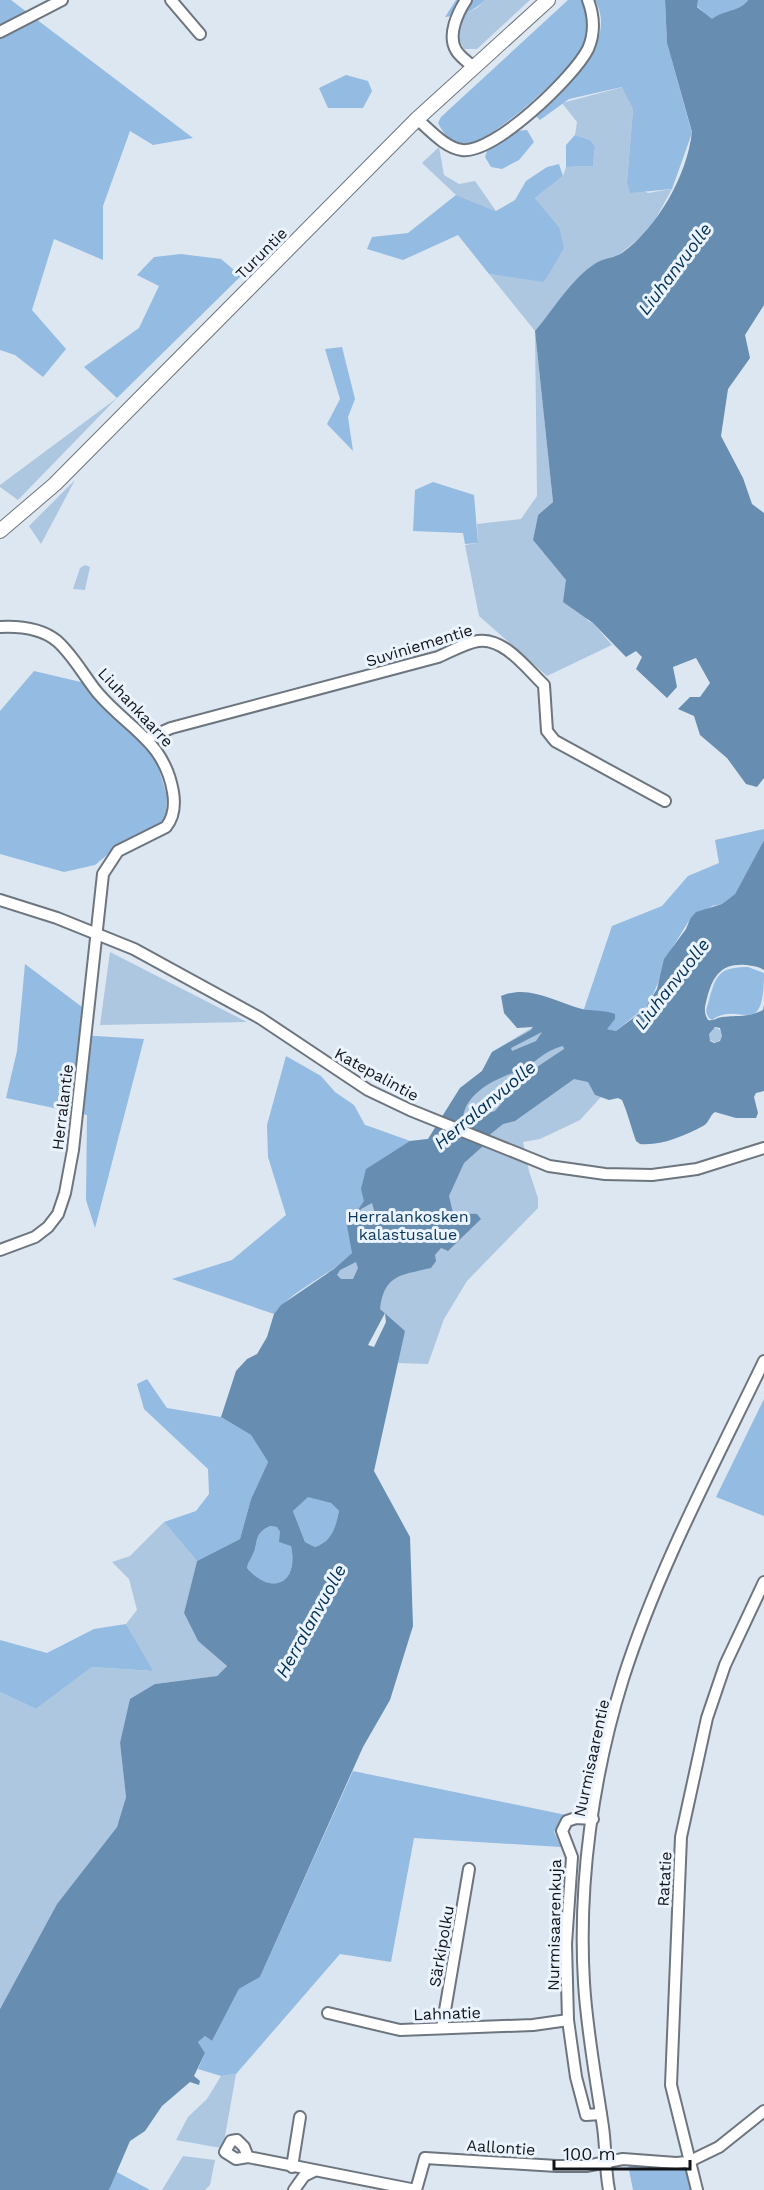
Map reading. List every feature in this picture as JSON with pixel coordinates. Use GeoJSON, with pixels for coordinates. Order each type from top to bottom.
{"type":"FeatureCollection","features":[{"type":"Feature","properties":{"kind":"main road","name":"Turuntie"},"geometry":{"type":"LineString","coordinates":[[0,531],[62,477],[417,119],[548,0]]}},
{"type":"Feature","properties":{"kind":"street"},"geometry":{"type":"LineString","coordinates":[[0,32],[62,0]]}},
{"type":"Feature","properties":{"kind":"street"},"geometry":{"type":"LineString","coordinates":[[171,0],[200,34]]}},
{"type":"Feature","properties":{"kind":"street"},"geometry":{"type":"LineString","coordinates":[[466,0],[456,22],[454,42],[456,50],[473,67]]}},
{"type":"Feature","properties":{"kind":"street"},"geometry":{"type":"LineString","coordinates":[[417,119],[449,146],[458,150],[480,149],[489,145],[524,119],[581,60],[593,30],[592,13],[588,0]]}},
{"type":"Feature","properties":{"kind":"street","name":"Liuhankaarre"},"geometry":{"type":"LineString","coordinates":[[0,627],[33,629],[57,641],[111,707],[164,759],[171,778],[174,796],[172,820],[158,833],[118,851],[110,860],[99,893],[97,933]]}},
{"type":"Feature","properties":{"kind":"street","name":"Suviniementie"},"geometry":{"type":"LineString","coordinates":[[146,739],[171,728],[438,657],[477,641],[491,641],[512,654],[544,685],[547,731],[555,741],[665,801]]}},
{"type":"Feature","properties":{"kind":"street","name":"Katepalintie"},"geometry":{"type":"LineString","coordinates":[[0,900],[97,933],[176,970],[260,1018],[368,1090],[507,1151],[549,1166],[578,1171],[652,1175],[697,1169],[764,1148]]}},
{"type":"Feature","properties":{"kind":"street","name":"Herralantie"},"geometry":{"type":"LineString","coordinates":[[0,1250],[35,1237],[48,1227],[58,1214],[65,1193],[73,1150],[97,933]]}},
{"type":"Feature","properties":{"kind":"street","name":"Nurmisaarentie"},"geometry":{"type":"LineString","coordinates":[[609,2190],[584,1981],[585,1884],[593,1819],[610,1728],[623,1679],[644,1620],[710,1472],[764,1361]]}},
{"type":"Feature","properties":{"kind":"street","name":"Ratatie"},"geometry":{"type":"LineString","coordinates":[[696,2190],[671,2085],[681,1837],[707,1718],[725,1665],[764,1582]]}},
{"type":"Feature","properties":{"kind":"street","name":"Nurmisaarenkuja"},"geometry":{"type":"LineString","coordinates":[[593,1819],[576,1818],[567,1821],[562,1830],[572,1857],[566,1944],[568,2020],[576,2077],[586,2115],[601,2114]]}},
{"type":"Feature","properties":{"kind":"street","name":"Särkipolku"},"geometry":{"type":"LineString","coordinates":[[442,2028],[469,1869]]}},
{"type":"Feature","properties":{"kind":"street","name":"Lahnatie"},"geometry":{"type":"LineString","coordinates":[[328,2013],[400,2030],[533,2025],[568,2020]]}},
{"type":"Feature","properties":{"kind":"street"},"geometry":{"type":"LineString","coordinates":[[607,2161],[622,2159],[688,2162],[719,2147],[764,2111]]}},
{"type":"Feature","properties":{"kind":"street"},"geometry":{"type":"LineString","coordinates":[[292,2167],[300,2117]]}},
{"type":"Feature","properties":{"kind":"street"},"geometry":{"type":"LineString","coordinates":[[248,2157],[416,2190]]}},
{"type":"Feature","properties":{"kind":"street","name":"Aallontie"},"geometry":{"type":"LineString","coordinates":[[416,2190],[425,2158],[557,2166],[586,2166],[607,2161]]}},
{"type":"Feature","properties":{"kind":"street"},"geometry":{"type":"LineString","coordinates":[[294,2190],[304,2176],[314,2171]]}},
{"type":"Feature","properties":{"kind":"green space"},"geometry":{"type":"Polygon","coordinates":[[[485,0],[530,0],[477,49],[464,49],[457,35],[461,15],[477,8],[485,0]]]}},
{"type":"Feature","properties":{"kind":"green space"},"geometry":{"type":"Polygon","coordinates":[[[623,87],[633,109],[627,182],[648,193],[672,189],[650,229],[620,254],[597,263],[573,285],[535,331],[489,274],[545,281],[559,227],[535,198],[563,176],[566,167],[593,166],[595,148],[590,140],[575,135],[577,122],[562,103],[623,87]]]}},
{"type":"Feature","properties":{"kind":"green space"},"geometry":{"type":"Polygon","coordinates":[[[439,147],[444,175],[459,184],[475,181],[496,211],[456,195],[422,163],[439,147]]]}},
{"type":"Feature","properties":{"kind":"green space"},"geometry":{"type":"Polygon","coordinates":[[[535,331],[553,502],[538,515],[533,540],[566,580],[588,621],[593,623],[612,645],[547,676],[479,616],[465,545],[478,543],[477,524],[521,519],[537,496],[535,331]]]}},
{"type":"Feature","properties":{"kind":"green space"},"geometry":{"type":"Polygon","coordinates":[[[117,398],[18,500],[0,487],[0,485],[117,398]]]}},
{"type":"Feature","properties":{"kind":"green space"},"geometry":{"type":"Polygon","coordinates":[[[75,480],[41,544],[29,526],[75,480]]]}},
{"type":"Feature","properties":{"kind":"green space"},"geometry":{"type":"Polygon","coordinates":[[[85,565],[90,567],[85,590],[73,589],[80,568],[85,565]]]}},
{"type":"Feature","properties":{"kind":"green space"},"geometry":{"type":"Polygon","coordinates":[[[110,952],[247,1022],[100,1025],[110,952]]]}},
{"type":"Feature","properties":{"kind":"green space","name":"Herralankosken kalastusalue"},"geometry":{"type":"Polygon","coordinates":[[[533,1027],[575,1044],[595,1095],[601,1097],[580,1120],[540,1139],[523,1142],[538,1198],[538,1208],[467,1281],[444,1319],[428,1364],[398,1363],[327,1274],[365,1125],[410,1141],[428,1139],[460,1088],[482,1071],[492,1052],[533,1027]]]}},
{"type":"Feature","properties":{"kind":"green space"},"geometry":{"type":"Polygon","coordinates":[[[712,1028],[718,1028],[722,1035],[718,1042],[712,1042],[708,1038],[708,1032],[712,1028]]]}},
{"type":"Feature","properties":{"kind":"green space"},"geometry":{"type":"Polygon","coordinates":[[[164,1522],[197,1561],[184,1613],[198,1641],[227,1666],[217,1676],[155,1684],[120,1743],[126,1797],[117,1827],[57,1904],[0,2009],[0,1692],[36,1709],[92,1667],[152,1671],[126,1624],[137,1610],[129,1579],[112,1562],[130,1556],[164,1522]]]}},
{"type":"Feature","properties":{"kind":"green space"},"geometry":{"type":"Polygon","coordinates":[[[236,2074],[221,2148],[176,2140],[188,2117],[207,2099],[221,2076],[236,2074]]]}},
{"type":"Feature","properties":{"kind":"green space"},"geometry":{"type":"Polygon","coordinates":[[[183,2156],[215,2160],[210,2185],[205,2190],[162,2190],[183,2156]]]}},
{"type":"Feature","properties":{"kind":"shaded area"},"geometry":{"type":"Polygon","coordinates":[[[0,0],[11,0],[193,138],[153,145],[130,131],[103,206],[103,260],[54,239],[32,310],[66,349],[43,377],[15,355],[0,350],[0,0]]]}},
{"type":"Feature","properties":{"kind":"shaded area"},"geometry":{"type":"Polygon","coordinates":[[[456,0],[485,0],[466,12],[445,17],[456,0]]]}},
{"type":"Feature","properties":{"kind":"shaded area"},"geometry":{"type":"Polygon","coordinates":[[[568,0],[582,0],[588,28],[584,45],[565,70],[530,103],[493,132],[477,141],[465,144],[448,138],[438,123],[441,117],[568,0]]]}},
{"type":"Feature","properties":{"kind":"shaded area"},"geometry":{"type":"Polygon","coordinates":[[[595,0],[665,0],[667,43],[692,133],[672,189],[630,193],[627,182],[633,109],[622,87],[569,99],[540,120],[535,115],[572,78],[594,49],[600,33],[601,17],[595,0]]]}},
{"type":"Feature","properties":{"kind":"shaded area"},"geometry":{"type":"Polygon","coordinates":[[[698,0],[748,0],[745,4],[712,20],[697,6],[698,0]]]}},
{"type":"Feature","properties":{"kind":"shaded area"},"geometry":{"type":"Polygon","coordinates":[[[346,75],[368,81],[372,91],[363,108],[328,108],[319,88],[346,75]]]}},
{"type":"Feature","properties":{"kind":"shaded area"},"geometry":{"type":"Polygon","coordinates":[[[527,130],[534,142],[519,160],[502,169],[491,167],[485,157],[487,151],[516,131],[527,130]]]}},
{"type":"Feature","properties":{"kind":"shaded area"},"geometry":{"type":"Polygon","coordinates":[[[575,135],[590,140],[595,147],[593,166],[566,167],[566,145],[575,135]]]}},
{"type":"Feature","properties":{"kind":"shaded area"},"geometry":{"type":"Polygon","coordinates":[[[559,164],[563,176],[535,198],[559,227],[564,248],[544,282],[489,274],[458,235],[403,260],[367,249],[372,237],[408,233],[456,195],[496,211],[515,200],[526,181],[547,167],[559,164]]]}},
{"type":"Feature","properties":{"kind":"shaded area"},"geometry":{"type":"Polygon","coordinates":[[[181,254],[221,259],[241,276],[117,398],[84,367],[139,328],[159,286],[137,275],[154,257],[181,254]]]}},
{"type":"Feature","properties":{"kind":"shaded area"},"geometry":{"type":"Polygon","coordinates":[[[342,347],[355,399],[348,417],[353,451],[327,424],[340,399],[325,349],[342,347]]]}},
{"type":"Feature","properties":{"kind":"shaded area"},"geometry":{"type":"Polygon","coordinates":[[[433,482],[474,495],[478,543],[465,544],[463,533],[413,531],[415,490],[433,482]]]}},
{"type":"Feature","properties":{"kind":"shaded area"},"geometry":{"type":"Polygon","coordinates":[[[34,671],[85,683],[154,753],[167,796],[166,817],[150,832],[119,845],[95,865],[64,872],[0,854],[0,711],[34,671]]]}},
{"type":"Feature","properties":{"kind":"shaded area"},"geometry":{"type":"Polygon","coordinates":[[[764,829],[764,840],[735,894],[722,904],[712,906],[690,919],[674,945],[649,1004],[616,1031],[607,1029],[607,1026],[584,1009],[612,926],[662,906],[688,876],[719,863],[715,840],[764,829]]]}},
{"type":"Feature","properties":{"kind":"shaded area"},"geometry":{"type":"Polygon","coordinates":[[[25,964],[82,1007],[80,1035],[144,1039],[95,1228],[86,1200],[87,1115],[6,1098],[17,1051],[25,964]]]}},
{"type":"Feature","properties":{"kind":"shaded area"},"geometry":{"type":"Polygon","coordinates":[[[738,967],[748,967],[764,973],[760,1007],[755,1013],[748,1015],[722,1015],[712,1020],[709,1018],[706,1009],[711,991],[720,974],[738,967]]]}},
{"type":"Feature","properties":{"kind":"shaded area"},"geometry":{"type":"Polygon","coordinates":[[[286,1056],[321,1076],[335,1092],[354,1105],[365,1125],[410,1141],[366,1169],[364,1202],[347,1226],[352,1252],[333,1269],[291,1297],[274,1314],[172,1279],[232,1260],[286,1215],[268,1157],[267,1125],[286,1056]]]}},
{"type":"Feature","properties":{"kind":"shaded area"},"geometry":{"type":"Polygon","coordinates":[[[147,1379],[167,1408],[221,1417],[251,1435],[268,1462],[251,1499],[240,1539],[197,1561],[164,1522],[196,1511],[209,1494],[208,1469],[144,1409],[137,1384],[147,1379]]]}},
{"type":"Feature","properties":{"kind":"shaded area"},"geometry":{"type":"Polygon","coordinates":[[[764,1399],[764,1516],[716,1497],[764,1399]]]}},
{"type":"Feature","properties":{"kind":"shaded area"},"geometry":{"type":"Polygon","coordinates":[[[308,1496],[331,1503],[339,1511],[335,1528],[329,1538],[315,1547],[305,1542],[293,1511],[308,1496]]]}},
{"type":"Feature","properties":{"kind":"shaded area"},"geometry":{"type":"Polygon","coordinates":[[[270,1526],[277,1527],[280,1532],[280,1542],[291,1545],[292,1558],[291,1569],[287,1577],[274,1584],[256,1577],[247,1568],[259,1535],[270,1526]]]}},
{"type":"Feature","properties":{"kind":"shaded area"},"geometry":{"type":"Polygon","coordinates":[[[126,1624],[153,1671],[92,1667],[36,1709],[0,1692],[0,1640],[47,1653],[94,1629],[126,1624]]]}},
{"type":"Feature","properties":{"kind":"shaded area"},"geometry":{"type":"Polygon","coordinates":[[[353,1771],[566,1815],[554,1832],[561,1847],[414,1838],[391,1962],[340,1954],[236,2074],[221,2076],[198,2069],[205,2053],[198,2042],[205,2036],[212,2041],[239,1989],[260,1977],[353,1771]]]}},
{"type":"Feature","properties":{"kind":"shaded area"},"geometry":{"type":"Polygon","coordinates":[[[628,2165],[686,2170],[692,2190],[633,2190],[628,2165]]]}},
{"type":"Feature","properties":{"kind":"shaded area"},"geometry":{"type":"Polygon","coordinates":[[[115,2171],[150,2190],[109,2190],[115,2171]]]}},
{"type":"Feature","properties":{"kind":"water","name":"Liuhanvuolle"},"geometry":{"type":"Polygon","coordinates":[[[665,0],[698,0],[697,7],[712,19],[745,4],[748,0],[764,0],[764,305],[745,335],[750,358],[728,389],[721,436],[743,478],[752,504],[764,513],[764,778],[757,787],[746,784],[727,758],[700,735],[694,716],[678,709],[690,697],[700,697],[710,683],[696,658],[673,667],[677,687],[667,698],[636,669],[642,657],[636,651],[626,657],[593,623],[563,602],[566,580],[533,540],[538,515],[553,502],[535,331],[579,277],[599,261],[622,253],[647,230],[677,183],[689,149],[692,132],[667,43],[665,0]]]}},
{"type":"Feature","properties":{"kind":"water"},"geometry":{"type":"Polygon","coordinates":[[[764,840],[764,970],[758,967],[737,965],[719,972],[712,983],[705,1009],[708,1020],[712,1020],[752,1014],[763,1010],[764,1005],[764,1091],[756,1093],[754,1097],[758,1113],[756,1118],[736,1118],[715,1112],[705,1124],[672,1140],[640,1144],[636,1141],[622,1100],[618,1098],[609,1100],[595,1095],[588,1082],[574,1079],[515,1121],[503,1124],[487,1137],[482,1147],[464,1163],[449,1196],[453,1213],[477,1214],[481,1219],[448,1251],[441,1248],[435,1255],[436,1261],[431,1268],[403,1275],[390,1282],[382,1297],[380,1309],[405,1331],[374,1471],[410,1537],[413,1626],[390,1700],[363,1747],[260,1977],[239,1989],[212,2041],[205,2036],[198,2042],[205,2053],[194,2076],[200,2081],[199,2085],[190,2082],[162,2106],[145,2131],[130,2141],[109,2190],[0,2190],[0,2009],[57,1904],[117,1827],[126,1797],[120,1743],[130,1699],[155,1684],[217,1676],[227,1666],[198,1641],[184,1613],[197,1561],[240,1539],[251,1499],[268,1462],[251,1435],[221,1417],[236,1371],[247,1359],[257,1354],[267,1337],[274,1314],[281,1305],[334,1269],[352,1253],[347,1226],[364,1201],[361,1189],[366,1169],[410,1141],[428,1139],[460,1088],[482,1071],[492,1052],[531,1030],[533,1027],[517,1028],[504,1013],[501,996],[511,993],[532,993],[582,1009],[615,1014],[615,1019],[607,1029],[616,1031],[645,1009],[657,989],[664,959],[696,912],[722,904],[735,894],[764,840]],[[715,1027],[709,1034],[710,1041],[714,1043],[720,1041],[722,1036],[720,1028],[715,1027]],[[542,1032],[511,1048],[512,1051],[536,1041],[542,1032]],[[563,1046],[551,1050],[521,1070],[482,1088],[475,1094],[465,1108],[463,1126],[475,1117],[495,1111],[525,1075],[564,1049],[563,1046]],[[372,1203],[361,1209],[354,1222],[376,1217],[372,1203]],[[356,1262],[340,1270],[337,1275],[341,1279],[353,1279],[358,1268],[356,1262]],[[308,1497],[293,1511],[305,1542],[315,1547],[321,1545],[335,1528],[339,1511],[331,1503],[308,1497]],[[270,1526],[261,1532],[247,1568],[256,1577],[266,1582],[274,1584],[281,1582],[291,1569],[291,1546],[279,1542],[280,1532],[277,1527],[270,1526]]]}},
{"type":"Feature","properties":{"kind":"pier"},"geometry":{"type":"Polygon","coordinates":[[[385,1313],[386,1322],[374,1347],[368,1345],[385,1313]]]}},
{"type":"Feature","properties":{"kind":"water label","name":"Herralanvuolle"},"geometry":{"type":"Point","coordinates":[485,1105]}},
{"type":"Feature","properties":{"kind":"water label","name":"Herralanvuolle"},"geometry":{"type":"Point","coordinates":[311,1621]}}]}
